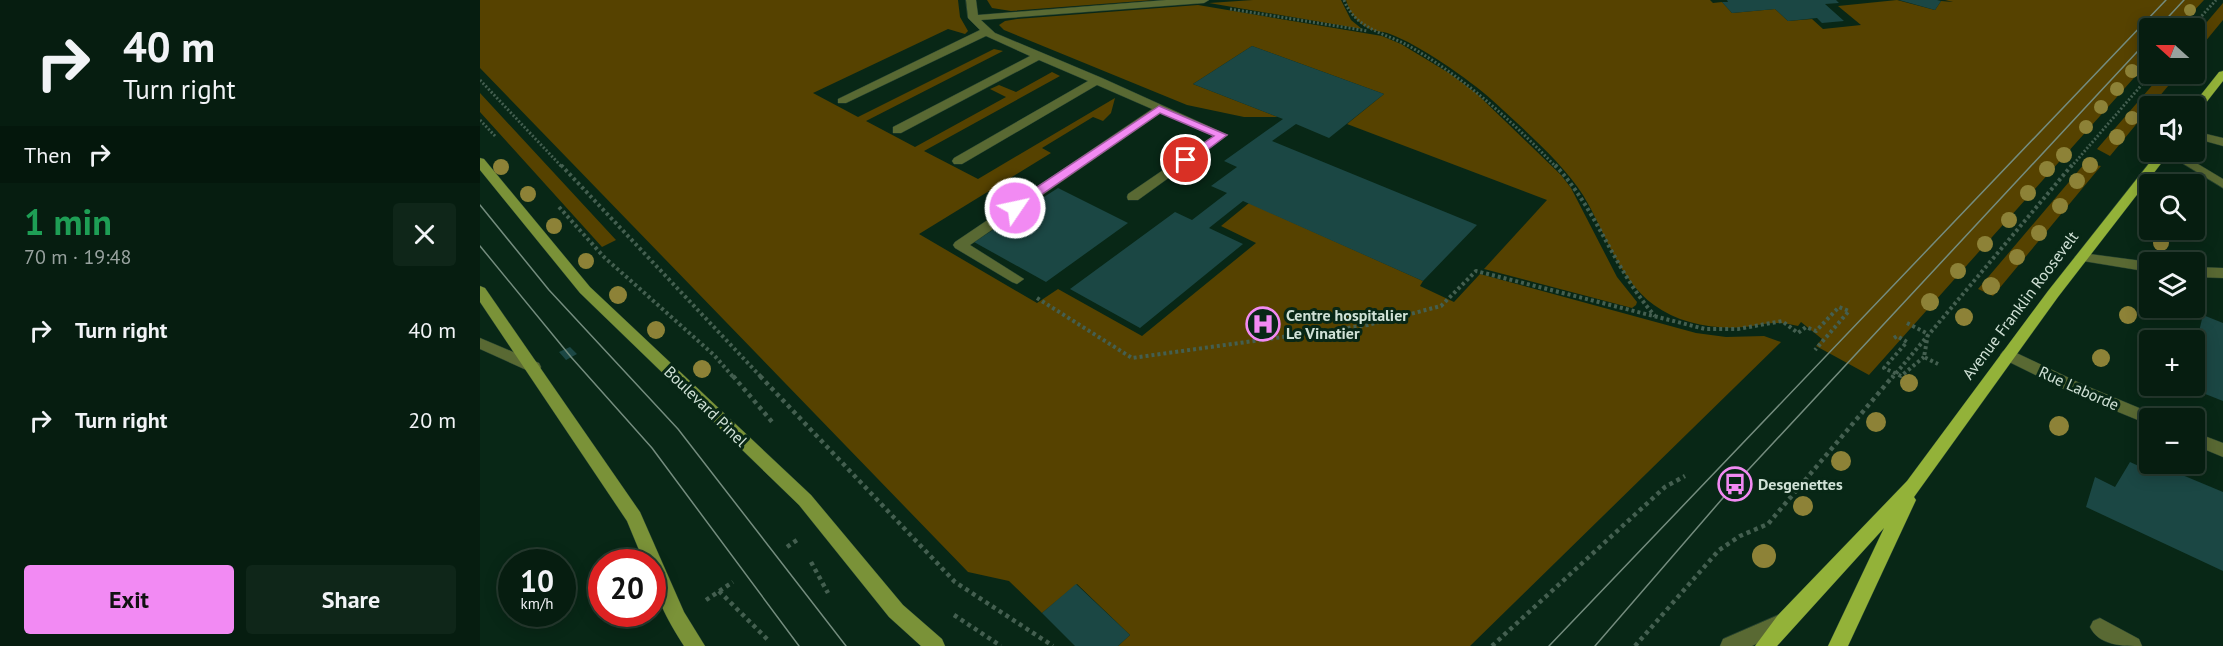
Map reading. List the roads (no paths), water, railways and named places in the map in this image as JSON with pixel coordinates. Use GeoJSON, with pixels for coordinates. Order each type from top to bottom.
{"type":"FeatureCollection","features":[{"type":"Feature","properties":{"kind":"main road"},"geometry":{"type":"LineString","coordinates":[[2205,97],[2223,74]]}},
{"type":"Feature","properties":{"kind":"main road","name":"Boulevard Pinel"},"geometry":{"type":"LineString","coordinates":[[480,162],[585,290],[805,500],[896,611],[935,646]]}},
{"type":"Feature","properties":{"kind":"main road","name":"Avenue Franklin Roosevelt"},"geometry":{"type":"LineString","coordinates":[[1765,646],[1785,621],[1913,486],[2008,355],[2156,162]]}},
{"type":"Feature","properties":{"kind":"main road"},"geometry":{"type":"LineString","coordinates":[[480,291],[634,517],[678,618],[695,646]]}},
{"type":"Feature","properties":{"kind":"main road","name":"Avenue Franklin Roosevelt"},"geometry":{"type":"LineString","coordinates":[[1838,646],[1913,486]]}},
{"type":"Feature","properties":{"kind":"street"},"geometry":{"type":"LineString","coordinates":[[971,0],[973,18],[985,32],[1222,135],[1133,197]]}},
{"type":"Feature","properties":{"kind":"street"},"geometry":{"type":"LineString","coordinates":[[973,18],[1204,0]]}},
{"type":"Feature","properties":{"kind":"street"},"geometry":{"type":"LineString","coordinates":[[842,101],[985,32]]}},
{"type":"Feature","properties":{"kind":"street"},"geometry":{"type":"LineString","coordinates":[[897,130],[1039,56]]}},
{"type":"Feature","properties":{"kind":"street"},"geometry":{"type":"LineString","coordinates":[[958,160],[1098,80]]}},
{"type":"Feature","properties":{"kind":"street"},"geometry":{"type":"LineString","coordinates":[[1017,279],[960,245],[1159,109]]}},
{"type":"Feature","properties":{"kind":"street"},"geometry":{"type":"LineString","coordinates":[[2205,137],[2223,142]]}},
{"type":"Feature","properties":{"kind":"street"},"geometry":{"type":"LineString","coordinates":[[2187,162],[2223,184]]}},
{"type":"Feature","properties":{"kind":"street"},"geometry":{"type":"LineString","coordinates":[[2082,257],[2139,265]]}},
{"type":"Feature","properties":{"kind":"street"},"geometry":{"type":"LineString","coordinates":[[2205,272],[2223,273]]}},
{"type":"Feature","properties":{"kind":"street"},"geometry":{"type":"LineString","coordinates":[[480,343],[533,367]]}},
{"type":"Feature","properties":{"kind":"street","name":"Rue Laborde"},"geometry":{"type":"LineString","coordinates":[[2008,355],[2078,389],[2139,414]]}},
{"type":"Feature","properties":{"kind":"street"},"geometry":{"type":"LineString","coordinates":[[2205,443],[2223,450]]}},
{"type":"Feature","properties":{"kind":"street","name":"Avenue Franklin Roosevelt"},"geometry":{"type":"LineString","coordinates":[[1730,646],[1785,621]]}},
{"type":"Feature","properties":{"kind":"street"},"geometry":{"type":"LineString","coordinates":[[2100,627],[2132,646]]}},
{"type":"Feature","properties":{"kind":"tram line"},"geometry":{"type":"LineString","coordinates":[[1549,646],[2166,0]]}},
{"type":"Feature","properties":{"kind":"tram line"},"geometry":{"type":"LineString","coordinates":[[2167,18],[2184,0]]}},
{"type":"Feature","properties":{"kind":"tram line"},"geometry":{"type":"LineString","coordinates":[[1595,646],[1735,484],[2139,50]]}},
{"type":"Feature","properties":{"kind":"tram line"},"geometry":{"type":"LineString","coordinates":[[480,205],[549,290],[678,429],[846,646]]}},
{"type":"Feature","properties":{"kind":"tram line"},"geometry":{"type":"LineString","coordinates":[[480,246],[571,357],[652,448],[799,646]]}},
{"type":"Feature","properties":{"kind":"place","name":"Centre hospitalier Le Vinatier"},"geometry":{"type":"Point","coordinates":[1263,324]}},
{"type":"Feature","properties":{"kind":"place","name":"Desgenettes"},"geometry":{"type":"Point","coordinates":[1735,484]}}]}
